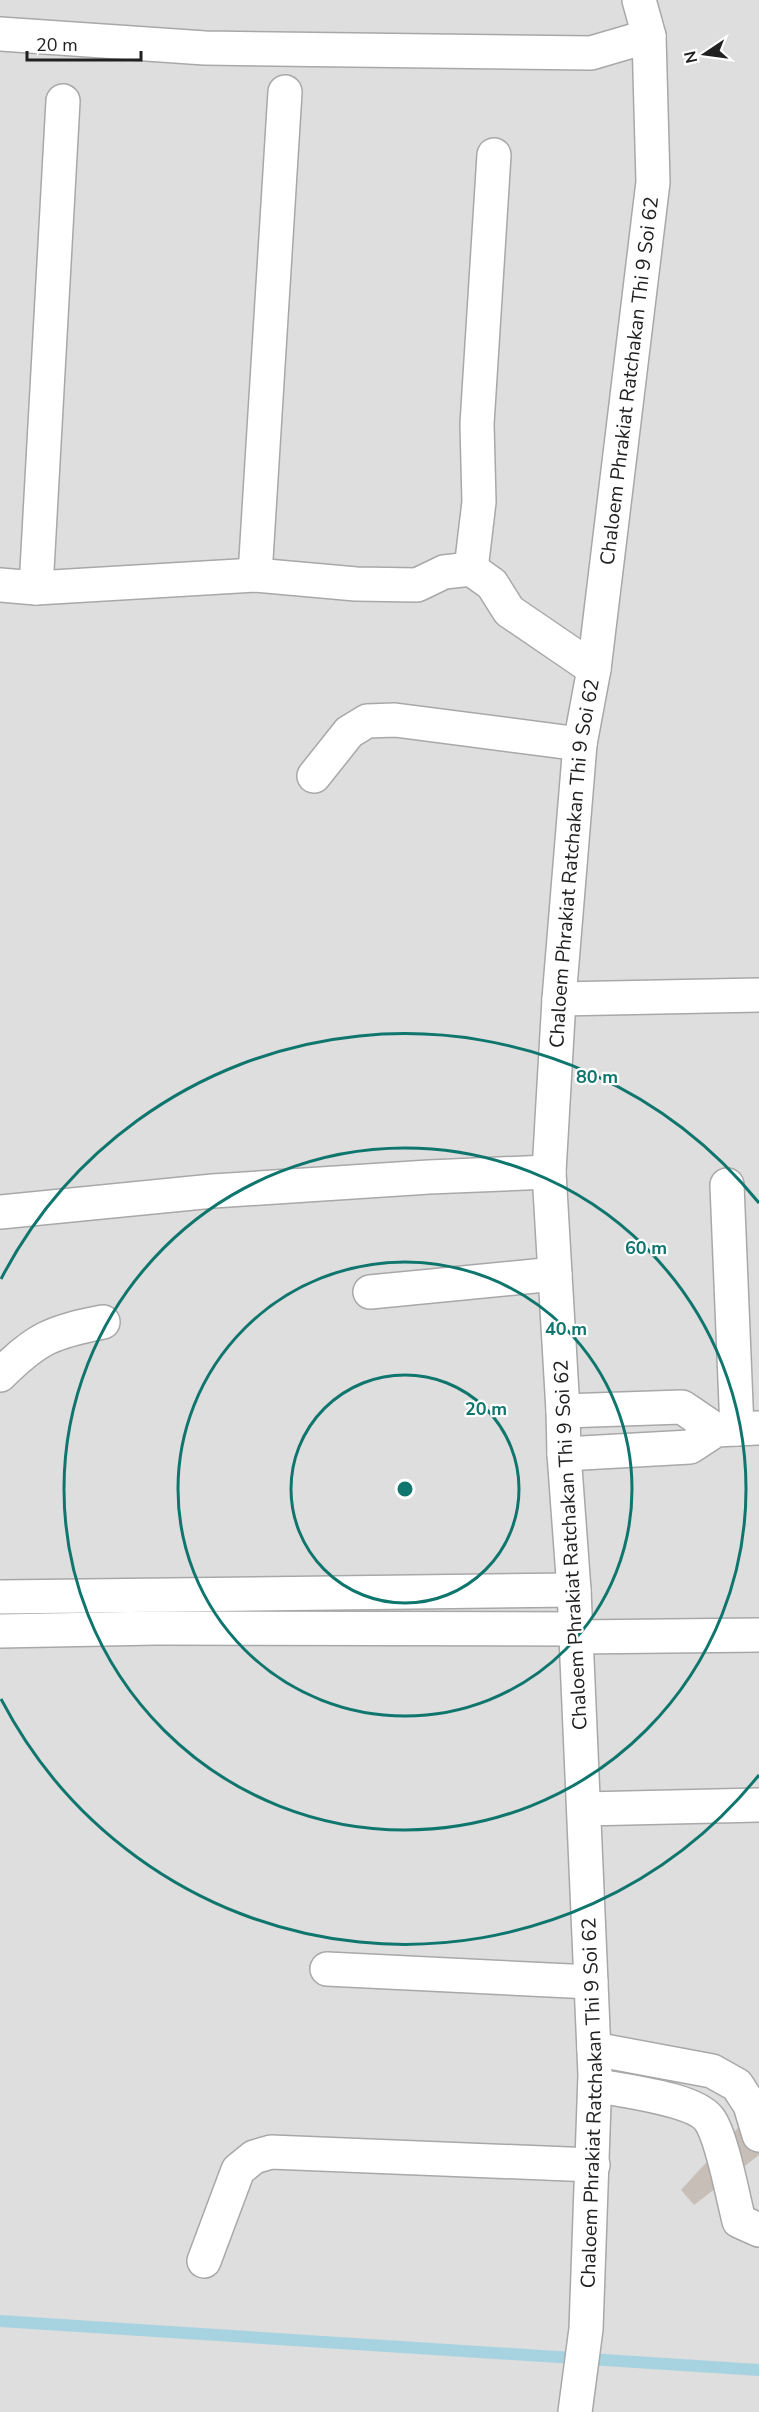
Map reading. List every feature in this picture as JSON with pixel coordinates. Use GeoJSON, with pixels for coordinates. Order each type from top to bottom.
{"type":"FeatureCollection","features":[{"type":"Feature","properties":{"kind":"street","name":"Chaloem Phrakiat Ratchakan Thi 9 Soi 62"},"geometry":{"type":"LineString","coordinates":[[575,2412],[586,2329],[595,2085],[574,1590],[564,1454],[549,1172],[559,999],[580,744],[594,669],[653,182],[649,36],[639,0]]}},
{"type":"Feature","properties":{"kind":"street"},"geometry":{"type":"LineString","coordinates":[[0,34],[206,48],[591,53],[649,36]]}},
{"type":"Feature","properties":{"kind":"street"},"geometry":{"type":"LineString","coordinates":[[255,575],[285,93]]}},
{"type":"Feature","properties":{"kind":"street"},"geometry":{"type":"LineString","coordinates":[[36,588],[63,101]]}},
{"type":"Feature","properties":{"kind":"street"},"geometry":{"type":"LineString","coordinates":[[471,569],[479,502],[477,424],[494,155]]}},
{"type":"Feature","properties":{"kind":"street"},"geometry":{"type":"LineString","coordinates":[[0,585],[36,588],[255,575],[356,584],[417,585],[444,572],[471,569],[492,584],[509,611],[594,669]]}},
{"type":"Feature","properties":{"kind":"street"},"geometry":{"type":"LineString","coordinates":[[314,776],[349,732],[367,721],[395,720],[580,744]]}},
{"type":"Feature","properties":{"kind":"street"},"geometry":{"type":"LineString","coordinates":[[559,999],[759,995]]}},
{"type":"Feature","properties":{"kind":"street"},"geometry":{"type":"LineString","coordinates":[[0,1212],[213,1191],[549,1172]]}},
{"type":"Feature","properties":{"kind":"street"},"geometry":{"type":"LineString","coordinates":[[727,1185],[737,1429]]}},
{"type":"Feature","properties":{"kind":"street"},"geometry":{"type":"LineString","coordinates":[[370,1292],[555,1274]]}},
{"type":"Feature","properties":{"kind":"street"},"geometry":{"type":"LineString","coordinates":[[0,1375],[19,1356],[48,1336],[75,1327],[103,1322]]}},
{"type":"Feature","properties":{"kind":"street"},"geometry":{"type":"LineString","coordinates":[[563,1410],[682,1407],[737,1429]]}},
{"type":"Feature","properties":{"kind":"street"},"geometry":{"type":"LineString","coordinates":[[564,1454],[690,1447],[737,1429]]}},
{"type":"Feature","properties":{"kind":"street"},"geometry":{"type":"LineString","coordinates":[[0,1597],[574,1590]]}},
{"type":"Feature","properties":{"kind":"street"},"geometry":{"type":"LineString","coordinates":[[0,1631],[156,1628],[759,1635]]}},
{"type":"Feature","properties":{"kind":"street"},"geometry":{"type":"LineString","coordinates":[[584,1809],[759,1805]]}},
{"type":"Feature","properties":{"kind":"street"},"geometry":{"type":"LineString","coordinates":[[327,1969],[591,1982]]}},
{"type":"Feature","properties":{"kind":"street"},"geometry":{"type":"LineString","coordinates":[[594,2049],[712,2071],[737,2085],[750,2105],[759,2135]]}},
{"type":"Feature","properties":{"kind":"street"},"geometry":{"type":"LineString","coordinates":[[595,2085],[687,2104],[709,2119],[718,2141],[739,2221],[759,2230]]}},
{"type":"Feature","properties":{"kind":"street"},"geometry":{"type":"LineString","coordinates":[[204,2262],[238,2170],[254,2157],[271,2152],[593,2165]]}},
{"type":"Feature","properties":{"kind":"shaded area"},"geometry":{"type":"Polygon","coordinates":[[[0,0],[759,0],[759,2412],[0,2412],[0,0]]]}},
{"type":"Feature","properties":{"kind":"building"},"geometry":{"type":"Polygon","coordinates":[[[759,2105],[759,2155],[694,2205],[681,2190],[759,2105]]]}},
{"type":"Feature","properties":{"kind":"waterway"},"geometry":{"type":"LineString","coordinates":[[0,2321],[759,2370]]}}]}
